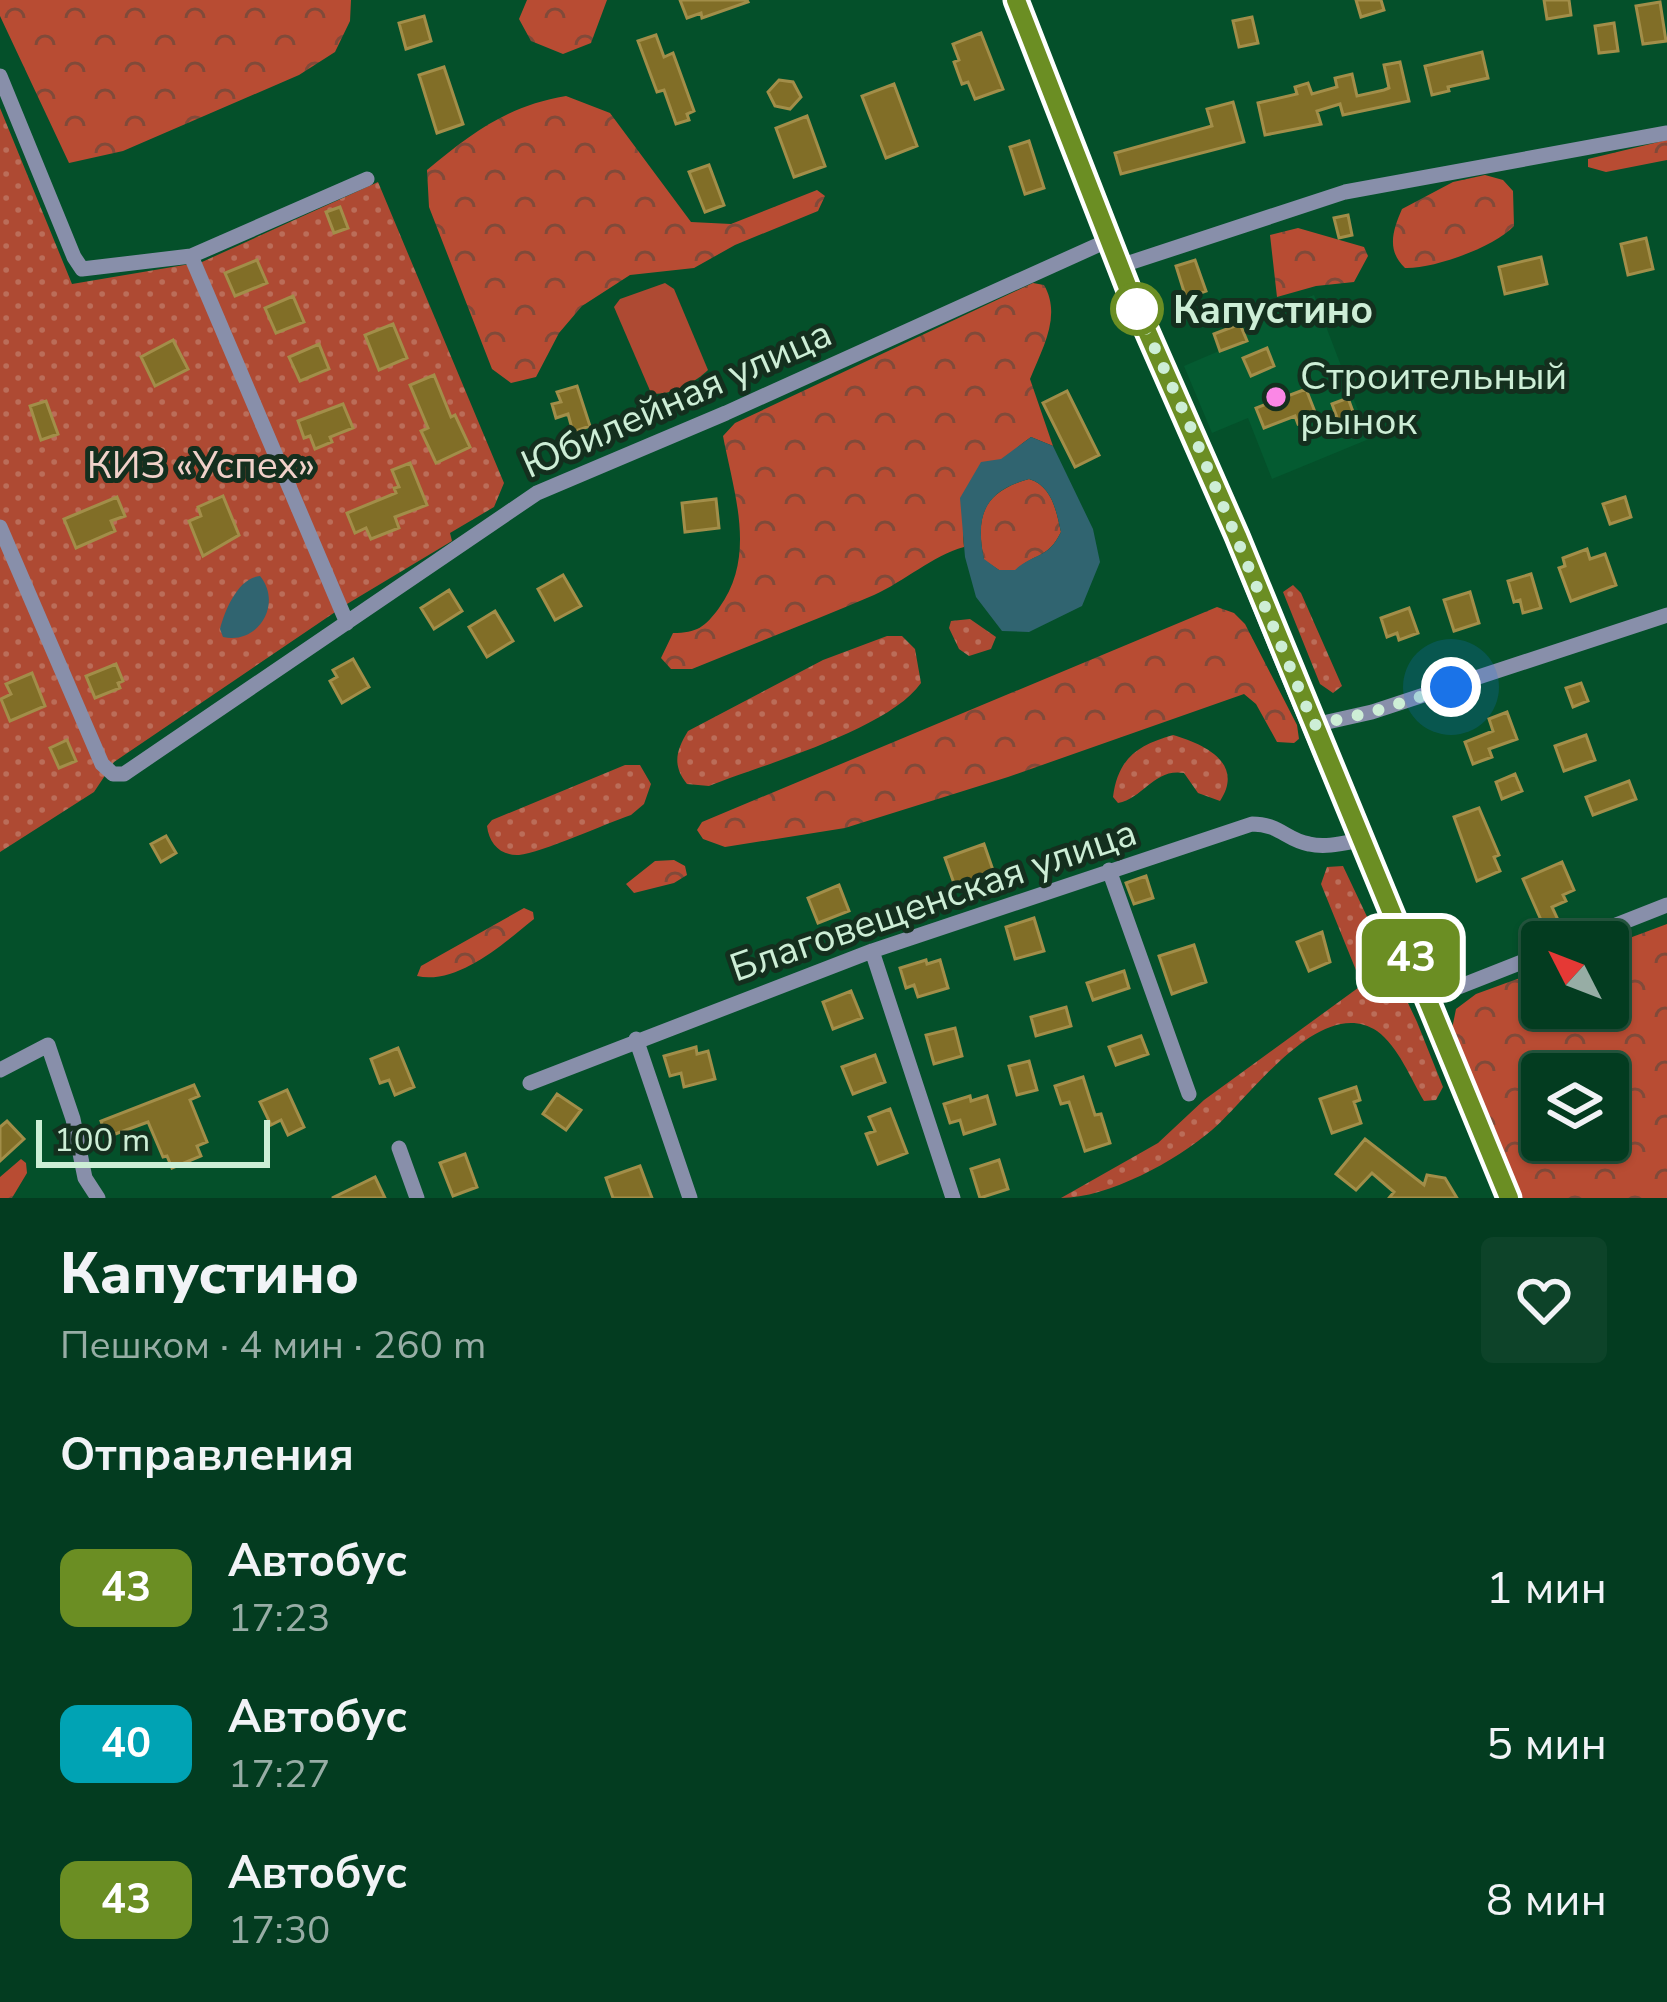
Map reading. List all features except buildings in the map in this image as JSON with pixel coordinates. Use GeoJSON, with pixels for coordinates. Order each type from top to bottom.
{"type":"FeatureCollection","features":[{"type":"Feature","properties":{"kind":"main road"},"geometry":{"type":"LineString","coordinates":[[1016,0],[1109,241],[1509,1198]]}},
{"type":"Feature","properties":{"kind":"street"},"geometry":{"type":"LineString","coordinates":[[0,76],[82,269],[191,256],[367,179]]}},
{"type":"Feature","properties":{"kind":"street"},"geometry":{"type":"LineString","coordinates":[[1120,266],[1345,192],[1667,133]]}},
{"type":"Feature","properties":{"kind":"street","name":"Юбилейная улица"},"geometry":{"type":"LineString","coordinates":[[0,527],[102,764],[113,774],[124,774],[537,493],[1109,241]]}},
{"type":"Feature","properties":{"kind":"street"},"geometry":{"type":"LineString","coordinates":[[191,256],[347,622]]}},
{"type":"Feature","properties":{"kind":"street"},"geometry":{"type":"LineString","coordinates":[[1314,725],[1372,712],[1667,615]]}},
{"type":"Feature","properties":{"kind":"street","name":"Благовещенская улица"},"geometry":{"type":"LineString","coordinates":[[530,1083],[872,951],[1252,824],[1271,824],[1304,844],[1360,840]]}},
{"type":"Feature","properties":{"kind":"street"},"geometry":{"type":"LineString","coordinates":[[1109,871],[1189,1094]]}},
{"type":"Feature","properties":{"kind":"street"},"geometry":{"type":"LineString","coordinates":[[1626,921],[1667,905]]}},
{"type":"Feature","properties":{"kind":"street"},"geometry":{"type":"LineString","coordinates":[[872,951],[953,1198]]}},
{"type":"Feature","properties":{"kind":"street"},"geometry":{"type":"LineString","coordinates":[[1428,999],[1521,962]]}},
{"type":"Feature","properties":{"kind":"street"},"geometry":{"type":"LineString","coordinates":[[636,1039],[690,1198]]}},
{"type":"Feature","properties":{"kind":"street"},"geometry":{"type":"LineString","coordinates":[[0,1070],[47,1046],[73,1119],[85,1178],[98,1198]]}},
{"type":"Feature","properties":{"kind":"street"},"geometry":{"type":"LineString","coordinates":[[398,1148],[417,1198]]}},
{"type":"Feature","properties":{"kind":"shaded area","name":"Строительный рынок"},"geometry":{"type":"Polygon","coordinates":[[[1314,295],[1369,439],[1272,479],[1248,418],[1212,433],[1184,366],[1219,351],[1214,334],[1314,295]]]}},
{"type":"Feature","properties":{"kind":"green space"},"geometry":{"type":"Polygon","coordinates":[[[0,0],[351,0],[350,21],[335,52],[299,75],[123,151],[69,163],[0,16],[0,0]]]}},
{"type":"Feature","properties":{"kind":"green space"},"geometry":{"type":"Polygon","coordinates":[[[527,0],[607,0],[591,43],[563,54],[531,41],[519,19],[527,0]]]}},
{"type":"Feature","properties":{"kind":"green space"},"geometry":{"type":"Polygon","coordinates":[[[566,96],[610,113],[691,222],[731,224],[817,190],[825,196],[818,211],[735,245],[694,268],[630,275],[582,306],[559,333],[536,377],[511,383],[492,369],[429,207],[427,170],[491,123],[566,96]]]}},
{"type":"Feature","properties":{"kind":"green space","name":"КИЗ «Успех»"},"geometry":{"type":"Polygon","coordinates":[[[0,108],[72,284],[202,262],[378,182],[504,483],[494,507],[450,533],[452,541],[347,604],[114,762],[94,792],[0,852],[0,108]]]}},
{"type":"Feature","properties":{"kind":"green space"},"geometry":{"type":"Polygon","coordinates":[[[1667,140],[1667,160],[1606,172],[1588,167],[1588,159],[1667,140]]]}},
{"type":"Feature","properties":{"kind":"green space"},"geometry":{"type":"Polygon","coordinates":[[[1485,175],[1503,180],[1513,191],[1514,226],[1463,255],[1405,268],[1393,247],[1402,209],[1453,182],[1485,175]]]}},
{"type":"Feature","properties":{"kind":"green space"},"geometry":{"type":"Polygon","coordinates":[[[1298,228],[1364,247],[1368,256],[1354,282],[1277,297],[1270,235],[1298,228]]]}},
{"type":"Feature","properties":{"kind":"green space"},"geometry":{"type":"Polygon","coordinates":[[[665,283],[674,289],[708,370],[681,388],[651,393],[614,307],[620,299],[665,283]]]}},
{"type":"Feature","properties":{"kind":"green space"},"geometry":{"type":"Polygon","coordinates":[[[1033,283],[1044,285],[1051,309],[1048,332],[1030,379],[1053,446],[1031,437],[993,471],[967,514],[964,547],[851,605],[692,669],[671,669],[661,658],[673,633],[700,628],[709,620],[731,588],[737,567],[737,502],[723,436],[735,423],[1033,283]]]}},
{"type":"Feature","properties":{"kind":"green space"},"geometry":{"type":"Polygon","coordinates":[[[1029,479],[1048,493],[1061,532],[1046,551],[1015,571],[999,570],[984,560],[982,518],[1001,491],[1029,479]]]}},
{"type":"Feature","properties":{"kind":"green space"},"geometry":{"type":"Polygon","coordinates":[[[1293,585],[1301,593],[1342,686],[1333,693],[1320,684],[1283,592],[1293,585]]]}},
{"type":"Feature","properties":{"kind":"green space"},"geometry":{"type":"Polygon","coordinates":[[[1217,607],[1234,613],[1245,624],[1297,725],[1299,739],[1294,743],[1277,742],[1256,704],[1244,694],[845,828],[725,847],[703,839],[697,830],[702,822],[1217,607]]]}},
{"type":"Feature","properties":{"kind":"green space"},"geometry":{"type":"Polygon","coordinates":[[[970,619],[996,637],[991,649],[969,656],[959,649],[949,628],[951,621],[970,619]]]}},
{"type":"Feature","properties":{"kind":"green space"},"geometry":{"type":"Polygon","coordinates":[[[887,636],[902,636],[915,649],[921,683],[905,700],[855,730],[792,756],[709,786],[687,784],[677,758],[688,731],[823,660],[887,636]]]}},
{"type":"Feature","properties":{"kind":"green space"},"geometry":{"type":"Polygon","coordinates":[[[1173,735],[1218,757],[1228,776],[1220,801],[1198,793],[1184,773],[1174,773],[1118,803],[1113,797],[1125,763],[1150,743],[1173,735]]]}},
{"type":"Feature","properties":{"kind":"green space"},"geometry":{"type":"Polygon","coordinates":[[[625,765],[640,765],[651,784],[644,804],[631,815],[519,855],[501,851],[490,838],[487,826],[492,820],[625,765]]]}},
{"type":"Feature","properties":{"kind":"green space"},"geometry":{"type":"Polygon","coordinates":[[[674,860],[685,866],[687,875],[674,883],[634,893],[626,884],[655,861],[674,860]]]}},
{"type":"Feature","properties":{"kind":"green space"},"geometry":{"type":"Polygon","coordinates":[[[1343,866],[1443,1087],[1436,1100],[1424,1101],[1398,1054],[1377,1031],[1355,1023],[1332,1026],[1287,1055],[1212,1130],[1180,1154],[1120,1185],[1061,1198],[1158,1143],[1204,1100],[1362,985],[1321,884],[1327,867],[1343,866]]]}},
{"type":"Feature","properties":{"kind":"green space"},"geometry":{"type":"Polygon","coordinates":[[[524,908],[533,912],[534,919],[480,960],[448,974],[417,976],[421,966],[524,908]]]}},
{"type":"Feature","properties":{"kind":"green space"},"geometry":{"type":"Polygon","coordinates":[[[1667,924],[1667,1198],[1520,1198],[1452,1029],[1456,1009],[1476,994],[1521,978],[1521,1029],[1629,1029],[1629,938],[1667,924]]]}},
{"type":"Feature","properties":{"kind":"green space"},"geometry":{"type":"Polygon","coordinates":[[[21,1159],[27,1173],[12,1198],[0,1198],[0,1177],[21,1159]]]}},
{"type":"Feature","properties":{"kind":"water"},"geometry":{"type":"Polygon","coordinates":[[[1031,437],[1053,446],[1093,529],[1100,562],[1082,606],[1029,632],[1002,631],[976,597],[965,557],[960,498],[981,462],[1001,459],[1031,437]],[[1029,479],[1014,484],[986,507],[981,530],[984,559],[999,570],[1015,570],[1046,551],[1061,532],[1052,500],[1029,479]]]}},
{"type":"Feature","properties":{"kind":"water"},"geometry":{"type":"Polygon","coordinates":[[[260,576],[269,598],[263,620],[247,635],[223,637],[220,629],[234,596],[245,582],[260,576]]]}},
{"type":"Feature","properties":{"kind":"bus line","name":"43"},"geometry":{"type":"LineString","coordinates":[[1016,0],[1128,288],[1237,536],[1509,1198]]}},
{"type":"Feature","properties":{"kind":"place","name":"Капустино"},"geometry":{"type":"Point","coordinates":[1137,309]}},
{"type":"Feature","properties":{"kind":"place","name":"Строительный рынок"},"geometry":{"type":"Point","coordinates":[1276,397]}},
{"type":"Feature","properties":{"kind":"route"},"geometry":{"type":"LineString","coordinates":[[1137,309],[1314,725],[1451,687]]}}]}
